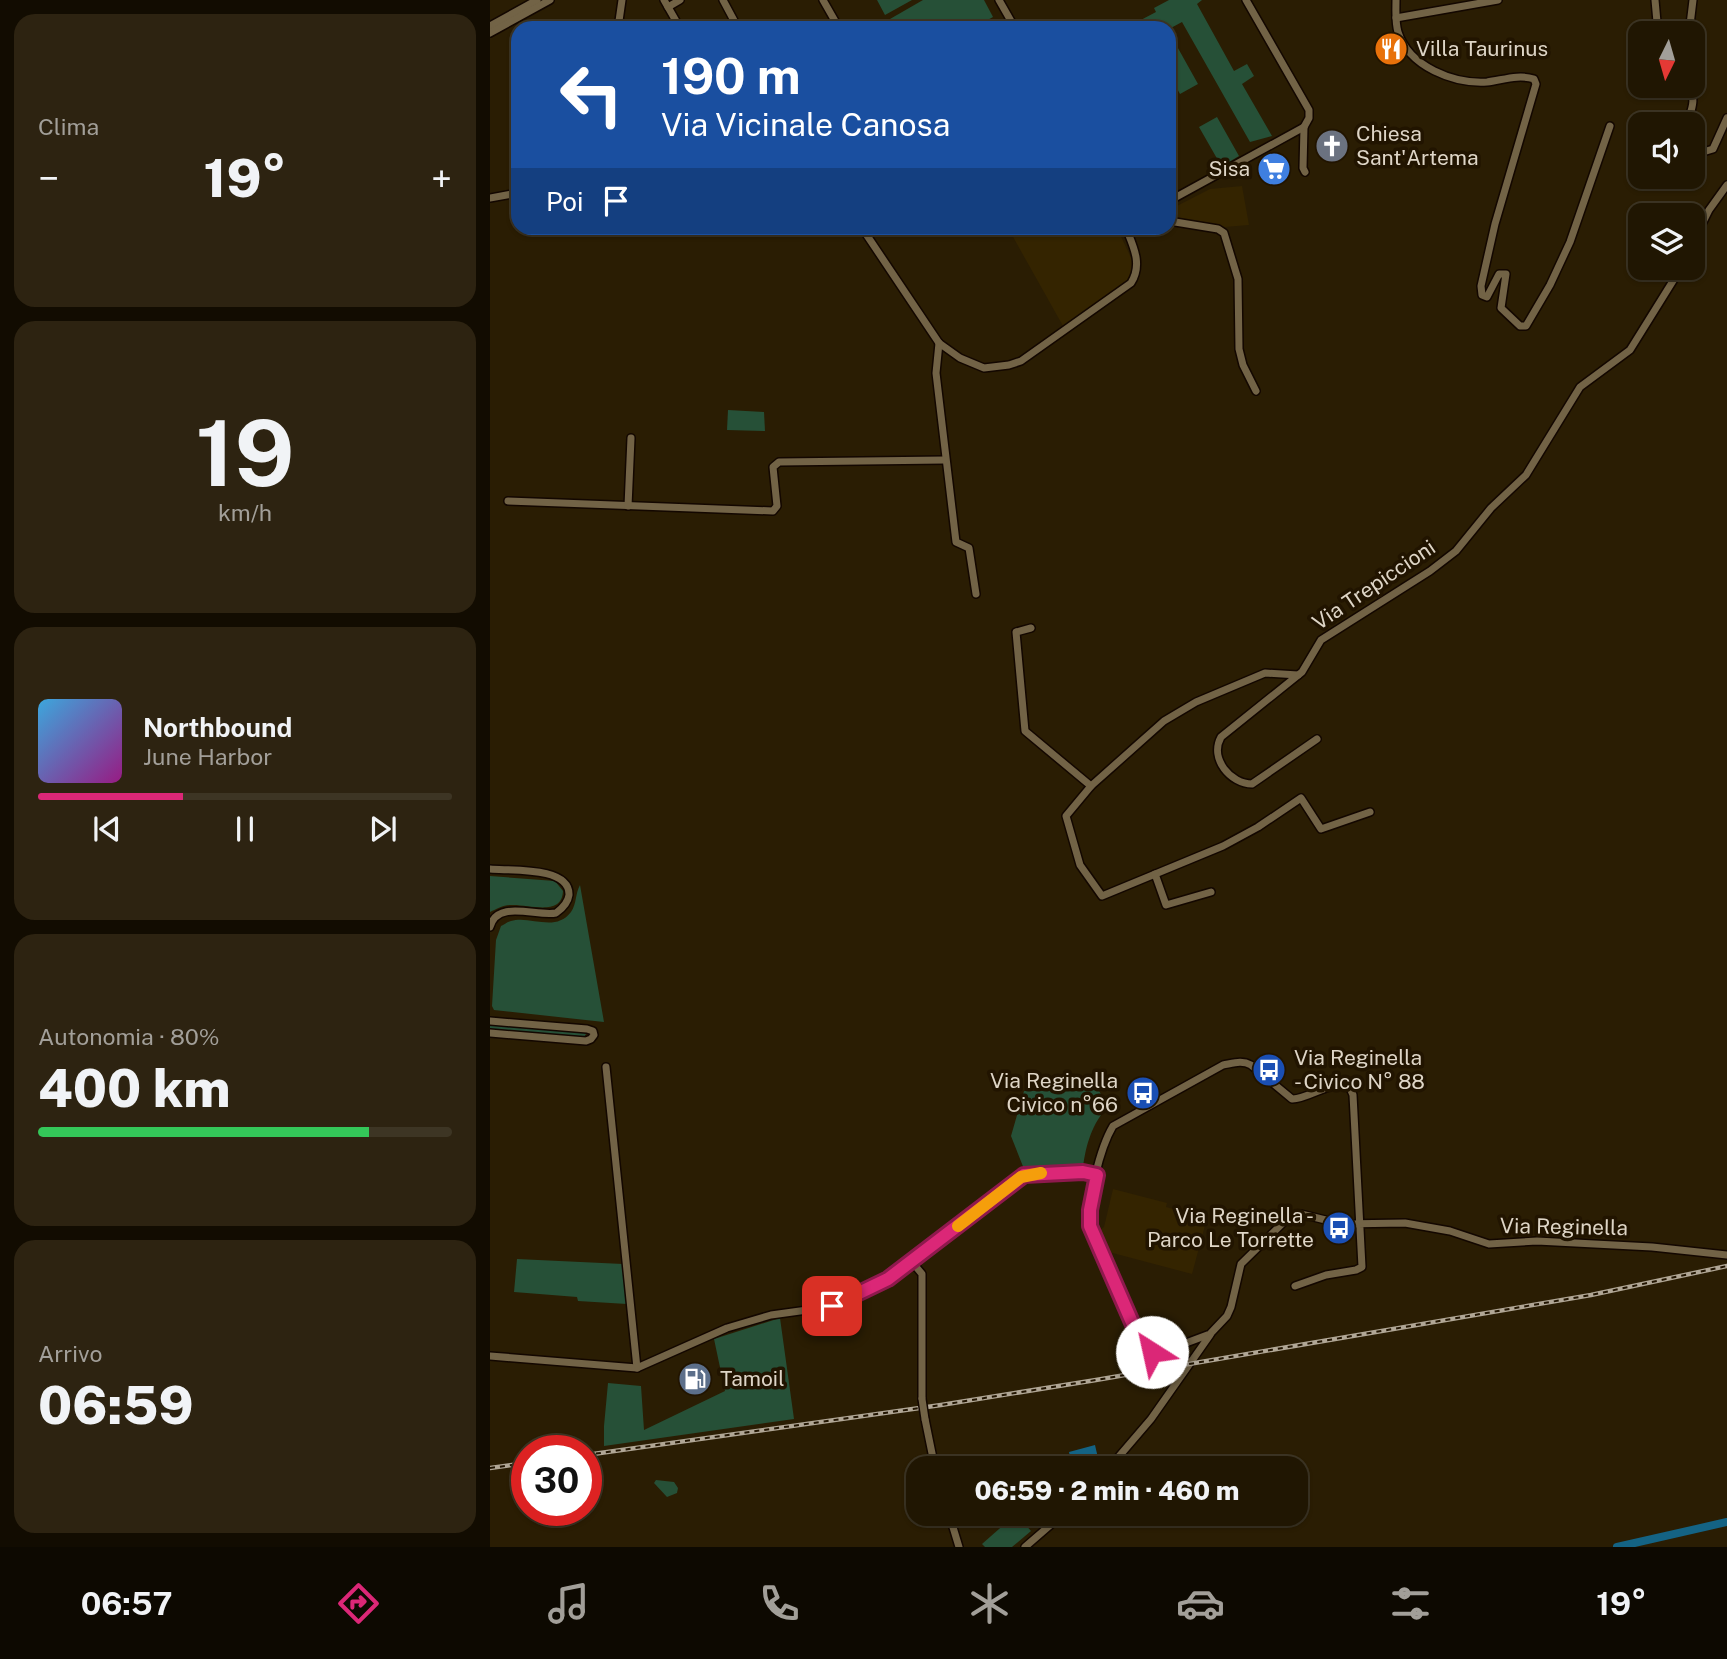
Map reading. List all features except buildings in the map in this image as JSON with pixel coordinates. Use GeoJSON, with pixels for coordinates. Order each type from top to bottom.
{"type":"FeatureCollection","features":[{"type":"Feature","properties":{"kind":"street"},"geometry":{"type":"LineString","coordinates":[[490,26],[537,0]]}},
{"type":"Feature","properties":{"kind":"street"},"geometry":{"type":"LineString","coordinates":[[512,21],[550,0]]}},
{"type":"Feature","properties":{"kind":"street"},"geometry":{"type":"LineString","coordinates":[[619,21],[622,0]]}},
{"type":"Feature","properties":{"kind":"street"},"geometry":{"type":"LineString","coordinates":[[676,21],[666,3],[680,0]]}},
{"type":"Feature","properties":{"kind":"street"},"geometry":{"type":"LineString","coordinates":[[723,0],[734,21]]}},
{"type":"Feature","properties":{"kind":"street"},"geometry":{"type":"LineString","coordinates":[[823,0],[835,21]]}},
{"type":"Feature","properties":{"kind":"street"},"geometry":{"type":"LineString","coordinates":[[999,0],[1011,21]]}},
{"type":"Feature","properties":{"kind":"street"},"geometry":{"type":"LineString","coordinates":[[1247,0],[1309,110],[1309,118],[1304,127],[1305,172]]}},
{"type":"Feature","properties":{"kind":"street"},"geometry":{"type":"LineString","coordinates":[[1396,0],[1399,34],[1411,52],[1432,69],[1447,78],[1485,82],[1524,76],[1534,79],[1536,84],[1495,224],[1481,286],[1482,295],[1487,298],[1499,274],[1506,274],[1501,308],[1520,326],[1526,326],[1550,285],[1570,242],[1610,127]]}},
{"type":"Feature","properties":{"kind":"street"},"geometry":{"type":"LineString","coordinates":[[1396,18],[1497,0]]}},
{"type":"Feature","properties":{"kind":"street"},"geometry":{"type":"LineString","coordinates":[[1656,0],[1657,21]]}},
{"type":"Feature","properties":{"kind":"street"},"geometry":{"type":"LineString","coordinates":[[1690,21],[1693,0]]}},
{"type":"Feature","properties":{"kind":"street"},"geometry":{"type":"LineString","coordinates":[[490,33],[511,21]]}},
{"type":"Feature","properties":{"kind":"street"},"geometry":{"type":"LineString","coordinates":[[1705,151],[1713,149],[1727,118]]}},
{"type":"Feature","properties":{"kind":"street"},"geometry":{"type":"LineString","coordinates":[[1176,197],[1304,127]]}},
{"type":"Feature","properties":{"kind":"street"},"geometry":{"type":"LineString","coordinates":[[1705,218],[1727,185]]}},
{"type":"Feature","properties":{"kind":"street"},"geometry":{"type":"LineString","coordinates":[[490,198],[511,194]]}},
{"type":"Feature","properties":{"kind":"street"},"geometry":{"type":"LineString","coordinates":[[1176,222],[1218,229],[1224,233],[1238,284],[1237,342],[1243,365],[1256,391]]}},
{"type":"Feature","properties":{"kind":"street"},"geometry":{"type":"LineString","coordinates":[[867,235],[939,342],[960,358],[984,368],[1009,365],[1021,360],[1131,283],[1137,270],[1135,250],[1129,235]]}},
{"type":"Feature","properties":{"kind":"street","name":"Via Trepiccioni"},"geometry":{"type":"LineString","coordinates":[[1317,739],[1252,784],[1245,784],[1218,761],[1221,737],[1298,675],[1321,640],[1430,571],[1464,543],[1491,508],[1526,475],[1580,387],[1630,350],[1674,280]]}},
{"type":"Feature","properties":{"kind":"street"},"geometry":{"type":"LineString","coordinates":[[939,342],[936,373],[956,542],[969,548],[976,594]]}},
{"type":"Feature","properties":{"kind":"street"},"geometry":{"type":"LineString","coordinates":[[628,506],[631,438]]}},
{"type":"Feature","properties":{"kind":"street"},"geometry":{"type":"LineString","coordinates":[[508,501],[774,511],[776,506],[773,467],[779,462],[946,460]]}},
{"type":"Feature","properties":{"kind":"street"},"geometry":{"type":"LineString","coordinates":[[1031,628],[1016,632],[1025,731],[1091,786]]}},
{"type":"Feature","properties":{"kind":"street"},"geometry":{"type":"LineString","coordinates":[[1298,675],[1265,673],[1196,702],[1164,721],[1091,786],[1066,816],[1080,865],[1102,896],[1223,846],[1258,827],[1301,798],[1321,829],[1370,812]]}},
{"type":"Feature","properties":{"kind":"street"},"geometry":{"type":"LineString","coordinates":[[490,869],[551,874],[565,882],[569,891],[564,906],[556,913],[506,911],[494,919],[490,927]]}},
{"type":"Feature","properties":{"kind":"street"},"geometry":{"type":"LineString","coordinates":[[1154,874],[1166,905],[1211,892]]}},
{"type":"Feature","properties":{"kind":"street"},"geometry":{"type":"LineString","coordinates":[[490,1021],[587,1029],[593,1031],[594,1035],[592,1040],[586,1041],[490,1033]]}},
{"type":"Feature","properties":{"kind":"street"},"geometry":{"type":"LineString","coordinates":[[1210,1334],[1162,1352],[1152,1352],[1141,1343],[1090,1226],[1090,1210],[1109,1133],[1118,1121],[1223,1065],[1244,1062],[1251,1065],[1293,1099],[1300,1099],[1337,1084],[1351,1089],[1362,1267],[1326,1275],[1295,1286]]}},
{"type":"Feature","properties":{"kind":"street"},"geometry":{"type":"LineString","coordinates":[[606,1066],[637,1368]]}},
{"type":"Feature","properties":{"kind":"street"},"geometry":{"type":"LineString","coordinates":[[490,1356],[637,1368],[734,1325],[771,1315],[832,1306],[882,1283],[1024,1175],[1083,1172],[1097,1175]]}},
{"type":"Feature","properties":{"kind":"street","name":"Via Reginella"},"geometry":{"type":"LineString","coordinates":[[1119,1456],[1151,1419],[1210,1334],[1227,1316],[1241,1264],[1288,1218],[1301,1214],[1329,1222],[1405,1223],[1450,1231],[1489,1244],[1537,1241],[1652,1247],[1727,1255]]}},
{"type":"Feature","properties":{"kind":"street"},"geometry":{"type":"LineString","coordinates":[[912,1262],[922,1274],[922,1399],[933,1456]]}},
{"type":"Feature","properties":{"kind":"street"},"geometry":{"type":"LineString","coordinates":[[953,1526],[959,1547]]}},
{"type":"Feature","properties":{"kind":"street"},"geometry":{"type":"LineString","coordinates":[[1025,1547],[1049,1526]]}},
{"type":"Feature","properties":{"kind":"shaded area"},"geometry":{"type":"Polygon","coordinates":[[[1242,186],[1249,225],[1225,227],[1176,219],[1176,206],[1210,189],[1242,186]]]}},
{"type":"Feature","properties":{"kind":"shaded area"},"geometry":{"type":"Polygon","coordinates":[[[1012,235],[1120,235],[1132,260],[1130,280],[1063,326],[1012,235]]]}},
{"type":"Feature","properties":{"kind":"shaded area"},"geometry":{"type":"Polygon","coordinates":[[[1113,1189],[1167,1203],[1166,1207],[1207,1218],[1192,1274],[1105,1251],[1097,1233],[1104,1227],[1113,1189]]]}},
{"type":"Feature","properties":{"kind":"green space"},"geometry":{"type":"Polygon","coordinates":[[[877,0],[912,0],[885,15],[877,0]]]}},
{"type":"Feature","properties":{"kind":"green space"},"geometry":{"type":"Polygon","coordinates":[[[923,0],[984,0],[993,17],[986,21],[890,19],[923,0]]]}},
{"type":"Feature","properties":{"kind":"green space"},"geometry":{"type":"Polygon","coordinates":[[[1169,0],[1202,0],[1197,4],[1234,71],[1247,64],[1254,76],[1242,84],[1272,136],[1250,142],[1182,22],[1176,25],[1176,21],[1139,21],[1156,12],[1154,8],[1169,0]]]}},
{"type":"Feature","properties":{"kind":"green space"},"geometry":{"type":"Polygon","coordinates":[[[1176,45],[1198,84],[1180,94],[1176,87],[1176,45]]]}},
{"type":"Feature","properties":{"kind":"green space"},"geometry":{"type":"Polygon","coordinates":[[[1217,117],[1239,156],[1219,168],[1216,164],[1219,162],[1199,127],[1217,117]]]}},
{"type":"Feature","properties":{"kind":"green space"},"geometry":{"type":"Polygon","coordinates":[[[728,410],[764,412],[765,431],[727,430],[728,410]]]}},
{"type":"Feature","properties":{"kind":"green space"},"geometry":{"type":"Polygon","coordinates":[[[490,876],[555,881],[563,891],[561,899],[551,907],[508,905],[490,912],[490,876]]]}},
{"type":"Feature","properties":{"kind":"green space"},"geometry":{"type":"Polygon","coordinates":[[[580,885],[604,1022],[494,1010],[492,1006],[496,940],[501,926],[518,920],[550,922],[565,918],[573,909],[580,885]]]}},
{"type":"Feature","properties":{"kind":"green space"},"geometry":{"type":"Polygon","coordinates":[[[490,1025],[586,1034],[584,1037],[490,1030],[490,1025]]]}},
{"type":"Feature","properties":{"kind":"green space"},"geometry":{"type":"Polygon","coordinates":[[[1073,1078],[1097,1087],[1108,1107],[1091,1135],[1083,1167],[1024,1169],[1011,1136],[1024,1091],[1043,1091],[1050,1081],[1073,1078]]]}},
{"type":"Feature","properties":{"kind":"green space"},"geometry":{"type":"Polygon","coordinates":[[[517,1259],[623,1264],[627,1304],[578,1301],[577,1297],[514,1292],[517,1259]]]}},
{"type":"Feature","properties":{"kind":"green space"},"geometry":{"type":"Polygon","coordinates":[[[780,1318],[794,1419],[604,1446],[608,1383],[641,1386],[644,1430],[725,1391],[714,1339],[780,1318]]]}},
{"type":"Feature","properties":{"kind":"green space"},"geometry":{"type":"Polygon","coordinates":[[[656,1480],[674,1482],[678,1488],[677,1493],[667,1497],[654,1483],[656,1480]]]}},
{"type":"Feature","properties":{"kind":"green space"},"geometry":{"type":"Polygon","coordinates":[[[1002,1526],[1027,1526],[1031,1531],[1012,1547],[985,1547],[982,1544],[1002,1526]]]}},
{"type":"Feature","properties":{"kind":"water"},"geometry":{"type":"Polygon","coordinates":[[[1095,1445],[1098,1456],[1070,1456],[1069,1452],[1095,1445]]]}},
{"type":"Feature","properties":{"kind":"waterway"},"geometry":{"type":"LineString","coordinates":[[1617,1547],[1727,1522]]}},
{"type":"Feature","properties":{"kind":"railway"},"geometry":{"type":"LineString","coordinates":[[602,1453],[941,1405],[1096,1380],[1591,1295],[1727,1266]]}},
{"type":"Feature","properties":{"kind":"railway"},"geometry":{"type":"LineString","coordinates":[[490,1468],[511,1465]]}},
{"type":"Feature","properties":{"kind":"slow traffic"},"geometry":{"type":"LineString","coordinates":[[958,1226],[1021,1177],[1041,1173]]}},
{"type":"Feature","properties":{"kind":"place","name":"Villa Taurinus"},"geometry":{"type":"Point","coordinates":[1391,49]}},
{"type":"Feature","properties":{"kind":"place","name":"Chiesa Sant'Artema"},"geometry":{"type":"Point","coordinates":[1332,146]}},
{"type":"Feature","properties":{"kind":"place","name":"Sisa"},"geometry":{"type":"Point","coordinates":[1274,169]}},
{"type":"Feature","properties":{"kind":"place","name":"Via Reginella - Civico N° 88"},"geometry":{"type":"Point","coordinates":[1269,1070]}},
{"type":"Feature","properties":{"kind":"place","name":"Via Reginella Civico n°66"},"geometry":{"type":"Point","coordinates":[1143,1093]}},
{"type":"Feature","properties":{"kind":"place","name":"Via Reginella - Parco Le Torrette"},"geometry":{"type":"Point","coordinates":[1339,1228]}},
{"type":"Feature","properties":{"kind":"place","name":"Tamoil"},"geometry":{"type":"Point","coordinates":[695,1379]}},
{"type":"Feature","properties":{"kind":"route"},"geometry":{"type":"LineString","coordinates":[[832,1306],[888,1279],[1024,1175],[1083,1172],[1097,1175],[1089,1217],[1090,1226],[1141,1343],[1152,1352]]}}]}
